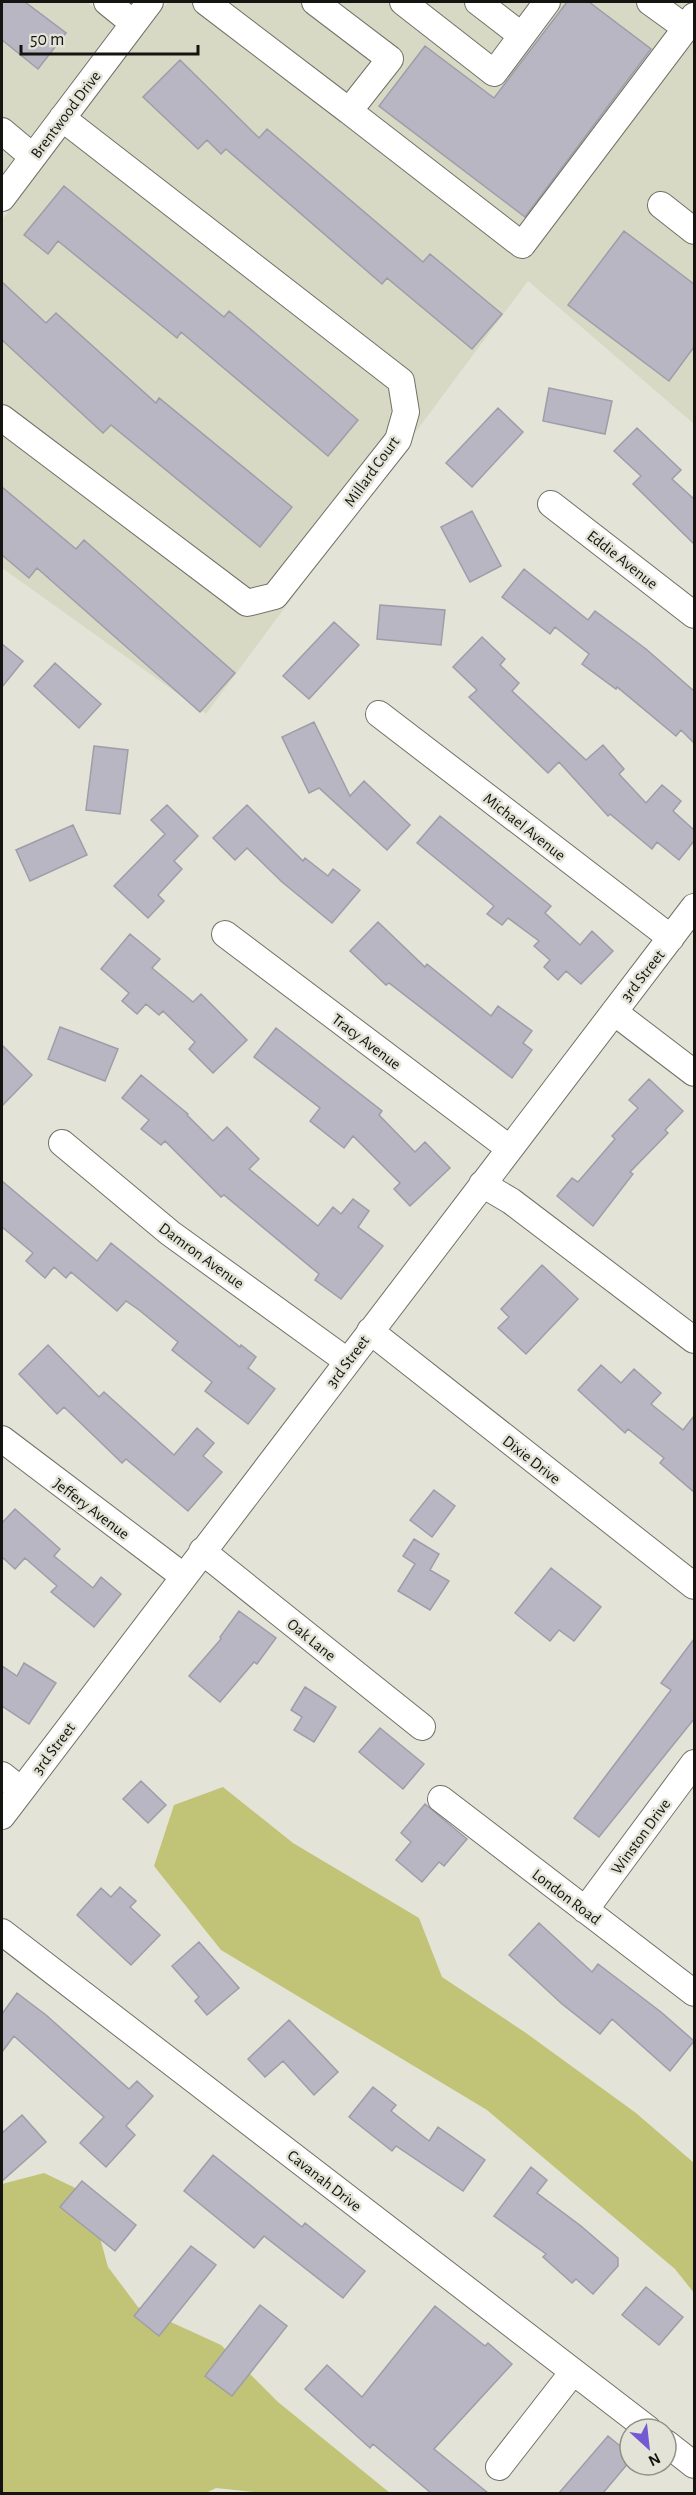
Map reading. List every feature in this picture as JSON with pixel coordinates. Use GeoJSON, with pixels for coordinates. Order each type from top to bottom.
{"type":"FeatureCollection","features":[{"type":"Feature","properties":{"kind":"street"},"geometry":{"type":"LineString","coordinates":[[107,2],[133,23]]}},
{"type":"Feature","properties":{"kind":"street","name":"Brentwood Drive"},"geometry":{"type":"LineString","coordinates":[[2,198],[150,2]]}},
{"type":"Feature","properties":{"kind":"street"},"geometry":{"type":"LineString","coordinates":[[206,2],[522,245],[690,22],[650,2]]}},
{"type":"Feature","properties":{"kind":"street"},"geometry":{"type":"LineString","coordinates":[[315,2],[390,59],[350,111]]}},
{"type":"Feature","properties":{"kind":"street"},"geometry":{"type":"LineString","coordinates":[[403,2],[494,73],[547,2]]}},
{"type":"Feature","properties":{"kind":"street"},"geometry":{"type":"LineString","coordinates":[[478,2],[521,35]]}},
{"type":"Feature","properties":{"kind":"street","name":"Millard Court"},"geometry":{"type":"LineString","coordinates":[[2,418],[247,603],[275,596],[398,440],[406,412],[401,381],[62,118]]}},
{"type":"Feature","properties":{"kind":"street"},"geometry":{"type":"LineString","coordinates":[[2,131],[33,157]]}},
{"type":"Feature","properties":{"kind":"street"},"geometry":{"type":"LineString","coordinates":[[661,205],[694,231]]}},
{"type":"Feature","properties":{"kind":"street","name":"Eddie Avenue"},"geometry":{"type":"LineString","coordinates":[[551,504],[694,615]]}},
{"type":"Feature","properties":{"kind":"street","name":"Michael Avenue"},"geometry":{"type":"LineString","coordinates":[[379,714],[671,938]]}},
{"type":"Feature","properties":{"kind":"street","name":"3rd Street"},"geometry":{"type":"LineString","coordinates":[[2,1816],[11,1783],[183,1576],[694,907]]}},
{"type":"Feature","properties":{"kind":"street","name":"Tracy Avenue"},"geometry":{"type":"LineString","coordinates":[[225,934],[509,1148]]}},
{"type":"Feature","properties":{"kind":"street"},"geometry":{"type":"LineString","coordinates":[[614,1012],[694,1073]]}},
{"type":"Feature","properties":{"kind":"street","name":"Damron Avenue"},"geometry":{"type":"LineString","coordinates":[[62,1143],[170,1233],[347,1361]]}},
{"type":"Feature","properties":{"kind":"street"},"geometry":{"type":"LineString","coordinates":[[482,1184],[511,1202],[694,1340]]}},
{"type":"Feature","properties":{"kind":"street","name":"Dixie Drive"},"geometry":{"type":"LineString","coordinates":[[370,1331],[694,1586]]}},
{"type":"Feature","properties":{"kind":"street","name":"Jeffery Avenue"},"geometry":{"type":"LineString","coordinates":[[2,1439],[183,1576]]}},
{"type":"Feature","properties":{"kind":"street","name":"Oak Lane"},"geometry":{"type":"LineString","coordinates":[[202,1551],[422,1727]]}},
{"type":"Feature","properties":{"kind":"street","name":"Winston Drive"},"geometry":{"type":"LineString","coordinates":[[585,1910],[694,1763]]}},
{"type":"Feature","properties":{"kind":"street","name":"London Road"},"geometry":{"type":"LineString","coordinates":[[441,1799],[694,1993]]}},
{"type":"Feature","properties":{"kind":"street","name":"Cavanah Drive"},"geometry":{"type":"LineString","coordinates":[[2,1932],[632,2417]]}},
{"type":"Feature","properties":{"kind":"street"},"geometry":{"type":"LineString","coordinates":[[499,2467],[573,2372]]}},
{"type":"Feature","properties":{"kind":"street"},"geometry":{"type":"LineString","coordinates":[[678,2452],[694,2465]]}},
{"type":"Feature","properties":{"kind":"shaded area"},"geometry":{"type":"Polygon","coordinates":[[[2,2],[87,2],[116,25],[2,175],[2,2]]]}},
{"type":"Feature","properties":{"kind":"shaded area"},"geometry":{"type":"Polygon","coordinates":[[[168,2],[694,2],[694,424],[528,281],[412,437],[418,412],[414,380],[408,370],[80,117],[168,2]]]}},
{"type":"Feature","properties":{"kind":"shaded area"},"geometry":{"type":"Polygon","coordinates":[[[65,136],[390,387],[393,410],[386,433],[267,584],[248,589],[2,403],[2,220],[65,136]]]}},
{"type":"Feature","properties":{"kind":"shaded area"},"geometry":{"type":"Polygon","coordinates":[[[2,434],[240,614],[251,616],[279,609],[326,552],[206,714],[2,568],[2,434]]]}},
{"type":"Feature","properties":{"kind":"green space"},"geometry":{"type":"Polygon","coordinates":[[[223,1787],[293,1843],[419,1918],[442,1977],[526,2033],[636,2113],[694,2163],[694,2293],[675,2269],[487,2110],[221,1950],[154,1866],[174,1805],[223,1787]]]}},
{"type":"Feature","properties":{"kind":"green space"},"geometry":{"type":"Polygon","coordinates":[[[44,2173],[88,2194],[108,2267],[138,2307],[221,2345],[278,2402],[390,2493],[272,2494],[216,2488],[204,2494],[2,2494],[2,2184],[44,2173]]]}},
{"type":"Feature","properties":{"kind":"building"},"geometry":{"type":"Polygon","coordinates":[[[2,2],[25,2],[66,33],[38,69],[2,40],[2,2]]]}},
{"type":"Feature","properties":{"kind":"building"},"geometry":{"type":"Polygon","coordinates":[[[567,2],[589,2],[651,49],[525,217],[379,106],[425,46],[494,98],[567,2]]]}},
{"type":"Feature","properties":{"kind":"building"},"geometry":{"type":"Polygon","coordinates":[[[180,60],[259,138],[267,129],[423,262],[430,254],[502,314],[472,349],[387,278],[382,284],[226,149],[221,154],[207,140],[198,149],[143,97],[180,60]]]}},
{"type":"Feature","properties":{"kind":"building"},"geometry":{"type":"Polygon","coordinates":[[[64,186],[224,317],[229,311],[358,420],[328,456],[181,332],[177,338],[58,241],[48,254],[24,235],[64,186]]]}},
{"type":"Feature","properties":{"kind":"building"},"geometry":{"type":"Polygon","coordinates":[[[624,231],[694,284],[694,347],[669,381],[568,305],[624,231]]]}},
{"type":"Feature","properties":{"kind":"building"},"geometry":{"type":"Polygon","coordinates":[[[2,282],[46,323],[56,313],[156,403],[159,398],[292,507],[260,547],[111,425],[103,433],[2,340],[2,282]]]}},
{"type":"Feature","properties":{"kind":"building"},"geometry":{"type":"Polygon","coordinates":[[[549,388],[612,401],[605,434],[543,421],[549,388]]]}},
{"type":"Feature","properties":{"kind":"building"},"geometry":{"type":"Polygon","coordinates":[[[498,408],[523,432],[472,487],[446,463],[498,408]]]}},
{"type":"Feature","properties":{"kind":"building"},"geometry":{"type":"Polygon","coordinates":[[[637,428],[681,470],[672,479],[694,499],[694,544],[633,484],[641,476],[614,451],[637,428]]]}},
{"type":"Feature","properties":{"kind":"building"},"geometry":{"type":"Polygon","coordinates":[[[2,487],[76,549],[84,540],[235,673],[200,712],[37,568],[29,578],[2,555],[2,487]]]}},
{"type":"Feature","properties":{"kind":"building"},"geometry":{"type":"Polygon","coordinates":[[[472,511],[501,566],[470,582],[441,527],[472,511]]]}},
{"type":"Feature","properties":{"kind":"building"},"geometry":{"type":"Polygon","coordinates":[[[524,569],[588,620],[595,611],[646,649],[694,691],[694,743],[681,730],[676,736],[617,687],[616,689],[582,664],[589,654],[555,627],[550,634],[502,597],[524,569]]]}},
{"type":"Feature","properties":{"kind":"building"},"geometry":{"type":"Polygon","coordinates":[[[380,605],[445,610],[441,645],[377,639],[380,605]]]}},
{"type":"Feature","properties":{"kind":"building"},"geometry":{"type":"Polygon","coordinates":[[[334,622],[359,645],[309,699],[283,676],[334,622]]]}},
{"type":"Feature","properties":{"kind":"building"},"geometry":{"type":"Polygon","coordinates":[[[482,637],[505,659],[500,665],[519,683],[512,691],[586,760],[603,745],[624,769],[619,774],[646,803],[662,785],[681,801],[673,811],[694,830],[694,841],[679,860],[657,842],[652,849],[610,814],[608,816],[559,762],[548,773],[469,697],[477,690],[453,667],[482,637]]]}},
{"type":"Feature","properties":{"kind":"building"},"geometry":{"type":"Polygon","coordinates":[[[2,644],[23,661],[2,687],[2,644]]]}},
{"type":"Feature","properties":{"kind":"building"},"geometry":{"type":"Polygon","coordinates":[[[55,663],[101,704],[79,728],[34,686],[55,663]]]}},
{"type":"Feature","properties":{"kind":"building"},"geometry":{"type":"Polygon","coordinates":[[[314,722],[350,796],[364,781],[410,825],[387,850],[319,788],[309,793],[282,737],[314,722]]]}},
{"type":"Feature","properties":{"kind":"building"},"geometry":{"type":"Polygon","coordinates":[[[94,746],[128,750],[120,814],[86,810],[94,746]]]}},
{"type":"Feature","properties":{"kind":"building"},"geometry":{"type":"Polygon","coordinates":[[[167,805],[198,836],[174,861],[182,869],[158,895],[164,901],[148,918],[114,886],[165,834],[151,820],[167,805]]]}},
{"type":"Feature","properties":{"kind":"building"},"geometry":{"type":"Polygon","coordinates":[[[247,805],[303,861],[305,858],[328,876],[333,869],[360,890],[332,923],[282,882],[247,848],[235,860],[213,838],[247,805]]]}},
{"type":"Feature","properties":{"kind":"building"},"geometry":{"type":"Polygon","coordinates":[[[440,816],[551,906],[545,913],[580,945],[592,931],[613,951],[581,984],[566,971],[558,980],[544,967],[550,960],[534,946],[539,941],[508,918],[502,925],[487,914],[494,906],[417,843],[440,816]]]}},
{"type":"Feature","properties":{"kind":"building"},"geometry":{"type":"Polygon","coordinates":[[[73,825],[87,855],[30,881],[16,850],[73,825]]]}},
{"type":"Feature","properties":{"kind":"building"},"geometry":{"type":"Polygon","coordinates":[[[378,922],[425,967],[427,964],[491,1016],[498,1006],[532,1031],[523,1043],[532,1050],[512,1078],[389,983],[386,985],[350,951],[378,922]]]}},
{"type":"Feature","properties":{"kind":"building"},"geometry":{"type":"Polygon","coordinates":[[[130,934],[160,959],[152,968],[193,1002],[201,994],[247,1040],[213,1073],[189,1049],[195,1042],[163,1011],[159,1015],[146,1004],[137,1014],[122,1001],[129,993],[101,969],[130,934]]]}},
{"type":"Feature","properties":{"kind":"building"},"geometry":{"type":"Polygon","coordinates":[[[60,1027],[118,1049],[105,1081],[48,1059],[60,1027]]]}},
{"type":"Feature","properties":{"kind":"building"},"geometry":{"type":"Polygon","coordinates":[[[276,1028],[382,1111],[379,1115],[415,1152],[425,1142],[450,1168],[410,1206],[394,1189],[400,1183],[353,1136],[344,1148],[310,1121],[320,1108],[254,1057],[276,1028]]]}},
{"type":"Feature","properties":{"kind":"building"},"geometry":{"type":"Polygon","coordinates":[[[2,1045],[32,1075],[2,1106],[2,1045]]]}},
{"type":"Feature","properties":{"kind":"building"},"geometry":{"type":"Polygon","coordinates":[[[141,1075],[188,1114],[213,1141],[227,1127],[259,1159],[249,1169],[318,1226],[333,1207],[341,1214],[353,1199],[369,1211],[358,1227],[383,1246],[341,1299],[315,1280],[319,1274],[224,1195],[221,1197],[165,1141],[161,1145],[141,1129],[149,1120],[122,1098],[141,1075]]]}},
{"type":"Feature","properties":{"kind":"building"},"geometry":{"type":"Polygon","coordinates":[[[649,1079],[683,1111],[665,1130],[668,1133],[630,1172],[633,1174],[593,1226],[557,1196],[572,1178],[578,1182],[615,1139],[612,1136],[638,1108],[629,1100],[649,1079]]]}},
{"type":"Feature","properties":{"kind":"building"},"geometry":{"type":"Polygon","coordinates":[[[2,1181],[97,1261],[111,1243],[240,1347],[241,1345],[256,1357],[248,1368],[275,1389],[248,1424],[205,1391],[212,1382],[172,1350],[178,1342],[139,1310],[126,1301],[117,1311],[71,1272],[66,1278],[54,1267],[45,1278],[26,1261],[33,1253],[2,1227],[2,1181]]]}},
{"type":"Feature","properties":{"kind":"building"},"geometry":{"type":"Polygon","coordinates":[[[542,1265],[578,1299],[526,1354],[498,1328],[509,1317],[501,1309],[542,1265]]]}},
{"type":"Feature","properties":{"kind":"building"},"geometry":{"type":"Polygon","coordinates":[[[48,1345],[99,1397],[104,1392],[174,1455],[197,1428],[214,1443],[203,1456],[222,1472],[188,1511],[126,1459],[122,1463],[64,1407],[57,1414],[19,1374],[48,1345]]]}},
{"type":"Feature","properties":{"kind":"building"},"geometry":{"type":"Polygon","coordinates":[[[601,1365],[621,1383],[634,1369],[661,1393],[651,1404],[683,1430],[694,1416],[694,1492],[660,1463],[664,1458],[628,1429],[625,1433],[578,1390],[601,1365]]]}},
{"type":"Feature","properties":{"kind":"building"},"geometry":{"type":"Polygon","coordinates":[[[434,1490],[455,1506],[432,1537],[410,1520],[434,1490]]]}},
{"type":"Feature","properties":{"kind":"building"},"geometry":{"type":"Polygon","coordinates":[[[15,1509],[60,1549],[54,1556],[93,1588],[101,1577],[121,1594],[94,1627],[51,1592],[57,1586],[25,1558],[15,1569],[2,1557],[2,1523],[15,1509]]]}},
{"type":"Feature","properties":{"kind":"building"},"geometry":{"type":"Polygon","coordinates":[[[414,1539],[439,1554],[430,1570],[449,1581],[430,1610],[398,1591],[415,1564],[403,1556],[414,1539]]]}},
{"type":"Feature","properties":{"kind":"building"},"geometry":{"type":"Polygon","coordinates":[[[551,1568],[601,1607],[574,1641],[559,1630],[550,1641],[515,1613],[551,1568]]]}},
{"type":"Feature","properties":{"kind":"building"},"geometry":{"type":"Polygon","coordinates":[[[239,1611],[276,1638],[257,1664],[254,1662],[220,1702],[189,1676],[221,1639],[220,1637],[239,1611]]]}},
{"type":"Feature","properties":{"kind":"building"},"geometry":{"type":"Polygon","coordinates":[[[694,1639],[694,1719],[599,1837],[574,1818],[671,1690],[661,1683],[694,1639]]]}},
{"type":"Feature","properties":{"kind":"building"},"geometry":{"type":"Polygon","coordinates":[[[24,1663],[56,1683],[29,1724],[2,1706],[2,1666],[17,1676],[24,1663]]]}},
{"type":"Feature","properties":{"kind":"building"},"geometry":{"type":"Polygon","coordinates":[[[305,1687],[336,1707],[314,1742],[294,1730],[302,1717],[291,1710],[305,1687]]]}},
{"type":"Feature","properties":{"kind":"building"},"geometry":{"type":"Polygon","coordinates":[[[380,1728],[424,1764],[403,1789],[359,1752],[380,1728]]]}},
{"type":"Feature","properties":{"kind":"building"},"geometry":{"type":"Polygon","coordinates":[[[141,1781],[166,1805],[148,1823],[123,1799],[141,1781]]]}},
{"type":"Feature","properties":{"kind":"building"},"geometry":{"type":"Polygon","coordinates":[[[425,1804],[467,1839],[444,1866],[439,1862],[422,1882],[396,1860],[411,1842],[401,1833],[425,1804]]]}},
{"type":"Feature","properties":{"kind":"building"},"geometry":{"type":"Polygon","coordinates":[[[120,1887],[136,1901],[130,1907],[160,1935],[131,1965],[77,1915],[101,1888],[111,1897],[120,1887]]]}},
{"type":"Feature","properties":{"kind":"building"},"geometry":{"type":"Polygon","coordinates":[[[539,1923],[592,1972],[598,1964],[661,2012],[694,2041],[670,2071],[612,2019],[600,2034],[562,2004],[509,1955],[539,1923]]]}},
{"type":"Feature","properties":{"kind":"building"},"geometry":{"type":"Polygon","coordinates":[[[199,1942],[239,1988],[207,2015],[195,2001],[199,1997],[172,1966],[199,1942]]]}},
{"type":"Feature","properties":{"kind":"building"},"geometry":{"type":"Polygon","coordinates":[[[17,1993],[46,2015],[129,2089],[137,2081],[153,2096],[126,2126],[135,2135],[106,2167],[80,2143],[104,2117],[14,2036],[2,2052],[2,2014],[17,1993]]]}},
{"type":"Feature","properties":{"kind":"building"},"geometry":{"type":"Polygon","coordinates":[[[289,2020],[338,2072],[314,2095],[283,2061],[265,2077],[248,2059],[289,2020]]]}},
{"type":"Feature","properties":{"kind":"building"},"geometry":{"type":"Polygon","coordinates":[[[373,2087],[396,2105],[391,2111],[429,2141],[438,2127],[485,2160],[463,2191],[396,2146],[392,2151],[349,2117],[373,2087]]]}},
{"type":"Feature","properties":{"kind":"building"},"geometry":{"type":"Polygon","coordinates":[[[22,2115],[46,2142],[2,2181],[2,2133],[22,2115]]]}},
{"type":"Feature","properties":{"kind":"building"},"geometry":{"type":"Polygon","coordinates":[[[213,2155],[302,2227],[305,2223],[365,2271],[343,2298],[264,2236],[254,2248],[184,2191],[213,2155]]]}},
{"type":"Feature","properties":{"kind":"building"},"geometry":{"type":"Polygon","coordinates":[[[531,2167],[547,2180],[537,2193],[581,2226],[618,2258],[618,2266],[593,2294],[576,2279],[572,2283],[543,2257],[546,2254],[494,2216],[531,2167]]]}},
{"type":"Feature","properties":{"kind":"building"},"geometry":{"type":"Polygon","coordinates":[[[82,2181],[136,2225],[115,2251],[60,2207],[82,2181]]]}},
{"type":"Feature","properties":{"kind":"building"},"geometry":{"type":"Polygon","coordinates":[[[191,2246],[216,2265],[159,2336],[134,2316],[191,2246]]]}},
{"type":"Feature","properties":{"kind":"building"},"geometry":{"type":"Polygon","coordinates":[[[646,2287],[683,2317],[659,2345],[622,2315],[646,2287]]]}},
{"type":"Feature","properties":{"kind":"building"},"geometry":{"type":"Polygon","coordinates":[[[260,2305],[287,2326],[232,2396],[205,2376],[260,2305]]]}},
{"type":"Feature","properties":{"kind":"building"},"geometry":{"type":"Polygon","coordinates":[[[435,2306],[485,2346],[488,2343],[512,2364],[434,2449],[488,2493],[431,2493],[373,2444],[370,2448],[305,2389],[327,2365],[362,2397],[435,2306]]]}},
{"type":"Feature","properties":{"kind":"building"},"geometry":{"type":"Polygon","coordinates":[[[608,2436],[618,2444],[618,2475],[603,2493],[559,2493],[608,2436]]]}}]}
